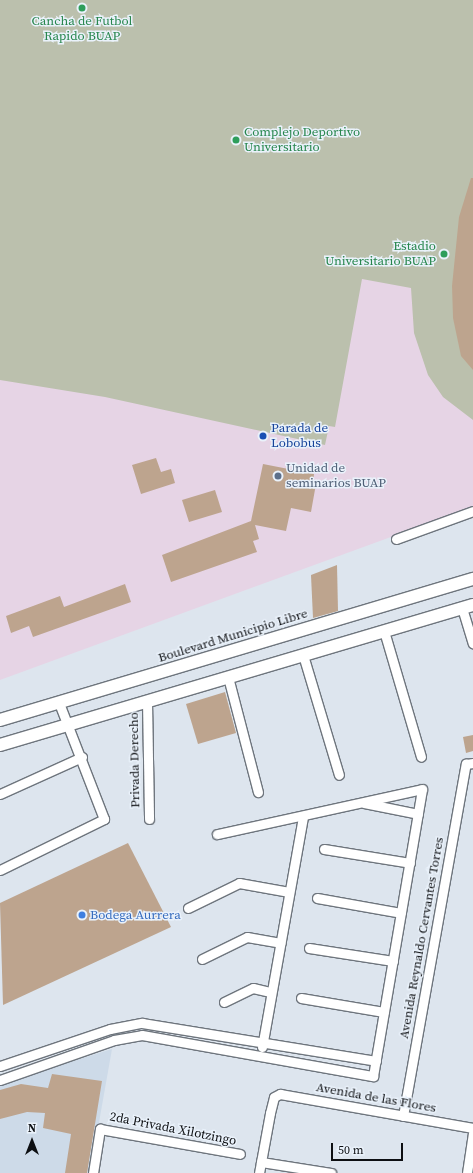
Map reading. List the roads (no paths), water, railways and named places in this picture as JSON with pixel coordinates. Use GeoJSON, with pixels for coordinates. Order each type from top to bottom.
{"type":"FeatureCollection","features":[{"type":"Feature","properties":{"kind":"main road","name":"Boulevard Municipio Libre"},"geometry":{"type":"LineString","coordinates":[[0,720],[473,579]]}},
{"type":"Feature","properties":{"kind":"main road"},"geometry":{"type":"LineString","coordinates":[[0,745],[468,606]]}},
{"type":"Feature","properties":{"kind":"street"},"geometry":{"type":"LineString","coordinates":[[396,539],[473,511]]}},
{"type":"Feature","properties":{"kind":"street"},"geometry":{"type":"LineString","coordinates":[[468,606],[473,643]]}},
{"type":"Feature","properties":{"kind":"street"},"geometry":{"type":"LineString","coordinates":[[384,631],[421,758]]}},
{"type":"Feature","properties":{"kind":"street"},"geometry":{"type":"LineString","coordinates":[[303,655],[339,775]]}},
{"type":"Feature","properties":{"kind":"street"},"geometry":{"type":"LineString","coordinates":[[228,677],[258,792]]}},
{"type":"Feature","properties":{"kind":"street","name":"Privada Derecho"},"geometry":{"type":"LineString","coordinates":[[147,701],[150,818]]}},
{"type":"Feature","properties":{"kind":"street"},"geometry":{"type":"LineString","coordinates":[[0,870],[99,824],[104,812],[60,703]]}},
{"type":"Feature","properties":{"kind":"street"},"geometry":{"type":"LineString","coordinates":[[0,794],[82,758]]}},
{"type":"Feature","properties":{"kind":"street","name":"Avenida Reynaldo Cervantes Torres"},"geometry":{"type":"LineString","coordinates":[[403,1116],[469,764]]}},
{"type":"Feature","properties":{"kind":"street"},"geometry":{"type":"LineString","coordinates":[[0,1080],[114,1040],[142,1035],[373,1076],[422,789],[217,834]]}},
{"type":"Feature","properties":{"kind":"street"},"geometry":{"type":"LineString","coordinates":[[361,803],[418,814]]}},
{"type":"Feature","properties":{"kind":"street"},"geometry":{"type":"LineString","coordinates":[[260,1055],[302,816]]}},
{"type":"Feature","properties":{"kind":"street"},"geometry":{"type":"LineString","coordinates":[[324,849],[410,863]]}},
{"type":"Feature","properties":{"kind":"street"},"geometry":{"type":"LineString","coordinates":[[188,908],[239,883],[289,892]]}},
{"type":"Feature","properties":{"kind":"street"},"geometry":{"type":"LineString","coordinates":[[317,898],[401,913]]}},
{"type":"Feature","properties":{"kind":"street"},"geometry":{"type":"LineString","coordinates":[[202,959],[247,937],[280,942]]}},
{"type":"Feature","properties":{"kind":"street"},"geometry":{"type":"LineString","coordinates":[[309,948],[393,961]]}},
{"type":"Feature","properties":{"kind":"street"},"geometry":{"type":"LineString","coordinates":[[224,1002],[253,988],[271,992]]}},
{"type":"Feature","properties":{"kind":"street"},"geometry":{"type":"LineString","coordinates":[[302,998],[384,1012]]}},
{"type":"Feature","properties":{"kind":"street"},"geometry":{"type":"LineString","coordinates":[[0,1066],[110,1029],[142,1024],[262,1042],[376,1062]]}},
{"type":"Feature","properties":{"kind":"street"},"geometry":{"type":"LineString","coordinates":[[142,1024],[142,1035]]}},
{"type":"Feature","properties":{"kind":"street"},"geometry":{"type":"LineString","coordinates":[[39,1053],[44,1065]]}},
{"type":"Feature","properties":{"kind":"street","name":"Avenida de las Flores"},"geometry":{"type":"LineString","coordinates":[[261,1162],[274,1097],[280,1094],[473,1128]]}},
{"type":"Feature","properties":{"kind":"street","name":"2da Privada Xilotzingo"},"geometry":{"type":"LineString","coordinates":[[93,1173],[100,1129],[240,1154]]}},
{"type":"Feature","properties":{"kind":"street"},"geometry":{"type":"LineString","coordinates":[[467,1173],[473,1133]]}},
{"type":"Feature","properties":{"kind":"street"},"geometry":{"type":"LineString","coordinates":[[259,1173],[261,1162],[331,1173]]}},
{"type":"Feature","properties":{"kind":"place","name":"Cancha de Futbol Rapido BUAP"},"geometry":{"type":"Point","coordinates":[82,8]}},
{"type":"Feature","properties":{"kind":"place","name":"Complejo Deportivo Universitario"},"geometry":{"type":"Point","coordinates":[236,140]}},
{"type":"Feature","properties":{"kind":"place","name":"Estadio Universitario BUAP"},"geometry":{"type":"Point","coordinates":[444,254]}},
{"type":"Feature","properties":{"kind":"place","name":"Parada de Lobobus"},"geometry":{"type":"Point","coordinates":[263,436]}},
{"type":"Feature","properties":{"kind":"place","name":"Unidad de seminarios BUAP"},"geometry":{"type":"Point","coordinates":[278,476]}},
{"type":"Feature","properties":{"kind":"place","name":"Bodega Aurrera"},"geometry":{"type":"Point","coordinates":[82,915]}}]}
